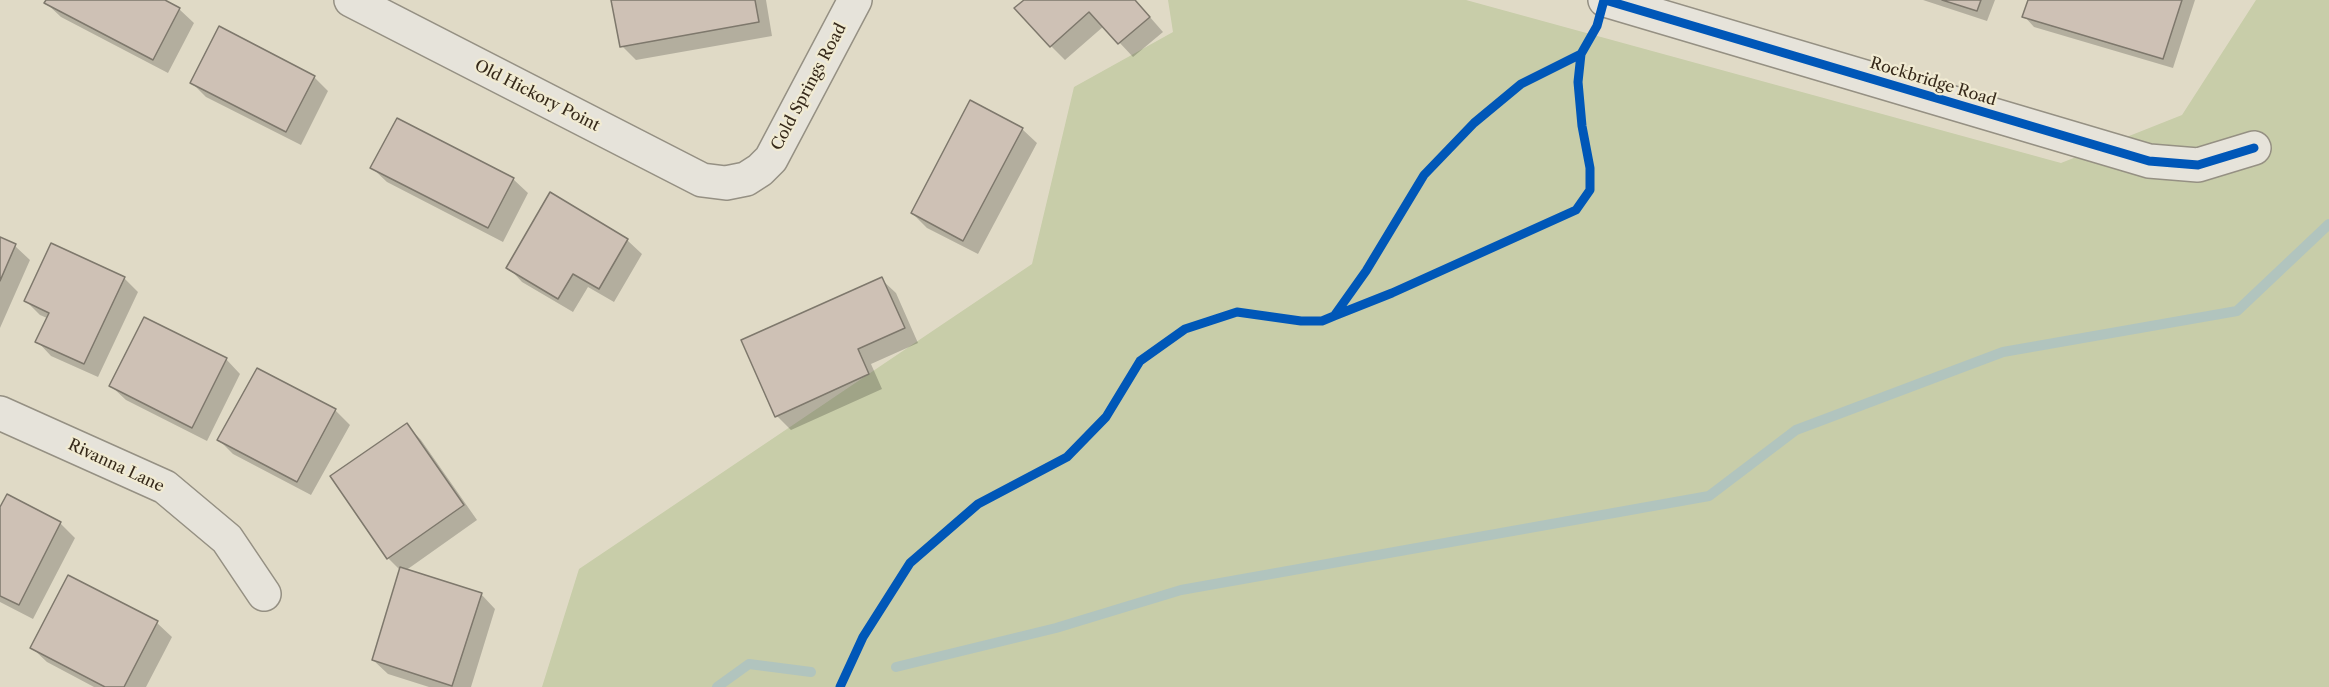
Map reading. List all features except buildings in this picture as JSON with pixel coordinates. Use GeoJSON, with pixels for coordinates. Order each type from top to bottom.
{"type":"FeatureCollection","features":[{"type":"Feature","properties":{"kind":"street","name":"Old Hickory Point"},"geometry":{"type":"LineString","coordinates":[[351,0],[702,180],[726,183]]}},
{"type":"Feature","properties":{"kind":"street","name":"Cold Springs Road"},"geometry":{"type":"LineString","coordinates":[[726,183],[746,179],[771,159],[855,0]]}},
{"type":"Feature","properties":{"kind":"street","name":"Rockbridge Road"},"geometry":{"type":"LineString","coordinates":[[1605,0],[2149,161],[2198,165],[2254,148]]}},
{"type":"Feature","properties":{"kind":"street","name":"Rivanna Lane"},"geometry":{"type":"LineString","coordinates":[[0,413],[165,487],[227,539],[264,594]]}},
{"type":"Feature","properties":{"kind":"green space"},"geometry":{"type":"Polygon","coordinates":[[[1168,0],[1466,0],[2061,163],[2182,115],[2256,0],[2329,0],[2329,687],[542,687],[579,569],[1032,264],[1074,87],[1173,32],[1168,0]]]}},
{"type":"Feature","properties":{"kind":"waterway"},"geometry":{"type":"LineString","coordinates":[[896,667],[1056,628],[1181,590],[1709,496],[1796,430],[2003,352],[2237,311],[2329,224]]}},
{"type":"Feature","properties":{"kind":"waterway"},"geometry":{"type":"LineString","coordinates":[[717,687],[749,664],[811,672]]}},
{"type":"Feature","properties":{"kind":"cycle path"},"geometry":{"type":"LineString","coordinates":[[840,687],[863,637],[910,563],[978,504],[1067,457],[1106,417],[1140,361],[1185,329],[1237,312],[1301,321],[1322,321],[1334,316],[1366,271],[1424,175],[1474,123],[1521,84],[1581,54],[1597,26],[1604,0]]}},
{"type":"Feature","properties":{"kind":"cycle path"},"geometry":{"type":"LineString","coordinates":[[1605,0],[2149,161],[2198,165],[2254,148]]}},
{"type":"Feature","properties":{"kind":"cycle path"},"geometry":{"type":"LineString","coordinates":[[1334,316],[1392,293],[1576,210],[1590,190],[1590,168],[1582,126],[1578,82],[1581,54]]}}]}
